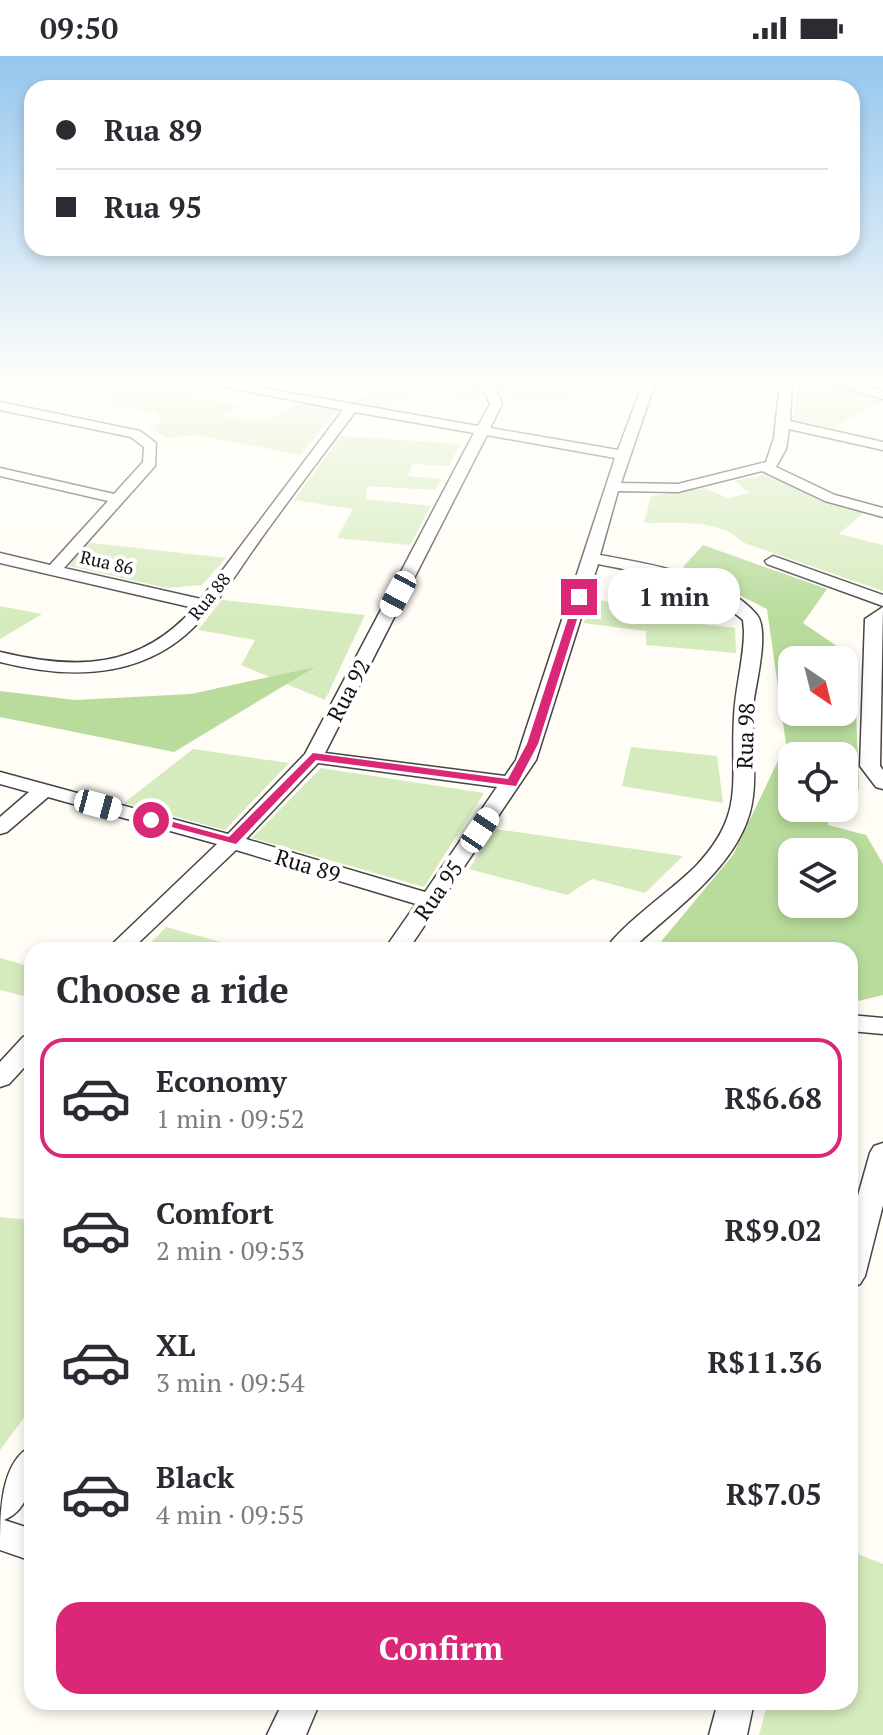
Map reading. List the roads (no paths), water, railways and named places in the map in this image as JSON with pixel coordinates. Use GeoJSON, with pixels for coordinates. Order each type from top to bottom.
{"type":"FeatureCollection","features":[{"type":"Feature","properties":{"kind":"street"},"geometry":{"type":"LineString","coordinates":[[54,570],[150,461]]}},
{"type":"Feature","properties":{"kind":"street","name":"Rua 88"},"geometry":{"type":"LineString","coordinates":[[0,657],[62,669],[121,663],[145,655],[165,642],[204,605],[311,461]]}},
{"type":"Feature","properties":{"kind":"street","name":"Rua 92"},"geometry":{"type":"LineString","coordinates":[[126,942],[232,842],[313,757],[467,461]]}},
{"type":"Feature","properties":{"kind":"street","name":"Rua 95"},"geometry":{"type":"LineString","coordinates":[[402,942],[512,783],[533,744],[621,461]]}},
{"type":"Feature","properties":{"kind":"street"},"geometry":{"type":"LineString","coordinates":[[611,487],[678,488],[766,468],[775,461]]}},
{"type":"Feature","properties":{"kind":"street"},"geometry":{"type":"LineString","coordinates":[[766,468],[820,494],[883,513]]}},
{"type":"Feature","properties":{"kind":"street"},"geometry":{"type":"LineString","coordinates":[[0,472],[117,499]]}},
{"type":"Feature","properties":{"kind":"street","name":"Rua 86"},"geometry":{"type":"LineString","coordinates":[[0,558],[204,605]]}},
{"type":"Feature","properties":{"kind":"street","name":"Rua 98"},"geometry":{"type":"LineString","coordinates":[[591,558],[618,563],[720,594],[751,619],[754,634],[743,713],[743,799],[739,821],[726,846],[625,942]]}},
{"type":"Feature","properties":{"kind":"street"},"geometry":{"type":"LineString","coordinates":[[773,561],[883,601]]}},
{"type":"Feature","properties":{"kind":"street"},"geometry":{"type":"LineString","coordinates":[[883,612],[873,619],[870,766],[883,783]]}},
{"type":"Feature","properties":{"kind":"street"},"geometry":{"type":"LineString","coordinates":[[313,757],[512,783]]}},
{"type":"Feature","properties":{"kind":"street","name":"Rua 89"},"geometry":{"type":"LineString","coordinates":[[0,778],[431,901]]}},
{"type":"Feature","properties":{"kind":"street"},"geometry":{"type":"LineString","coordinates":[[0,828],[44,790]]}},
{"type":"Feature","properties":{"kind":"street"},"geometry":{"type":"LineString","coordinates":[[858,1024],[883,1026]]}},
{"type":"Feature","properties":{"kind":"street"},"geometry":{"type":"LineString","coordinates":[[0,1078],[24,1052]]}},
{"type":"Feature","properties":{"kind":"street"},"geometry":{"type":"LineString","coordinates":[[858,1246],[883,1153]]}},
{"type":"Feature","properties":{"kind":"street"},"geometry":{"type":"LineString","coordinates":[[0,1506],[24,1472]]}},
{"type":"Feature","properties":{"kind":"street"},"geometry":{"type":"LineString","coordinates":[[0,1534],[24,1542]]}},
{"type":"Feature","properties":{"kind":"street"},"geometry":{"type":"LineString","coordinates":[[286,1735],[298,1710]]}},
{"type":"Feature","properties":{"kind":"street"},"geometry":{"type":"LineString","coordinates":[[728,1735],[734,1710]]}}]}
